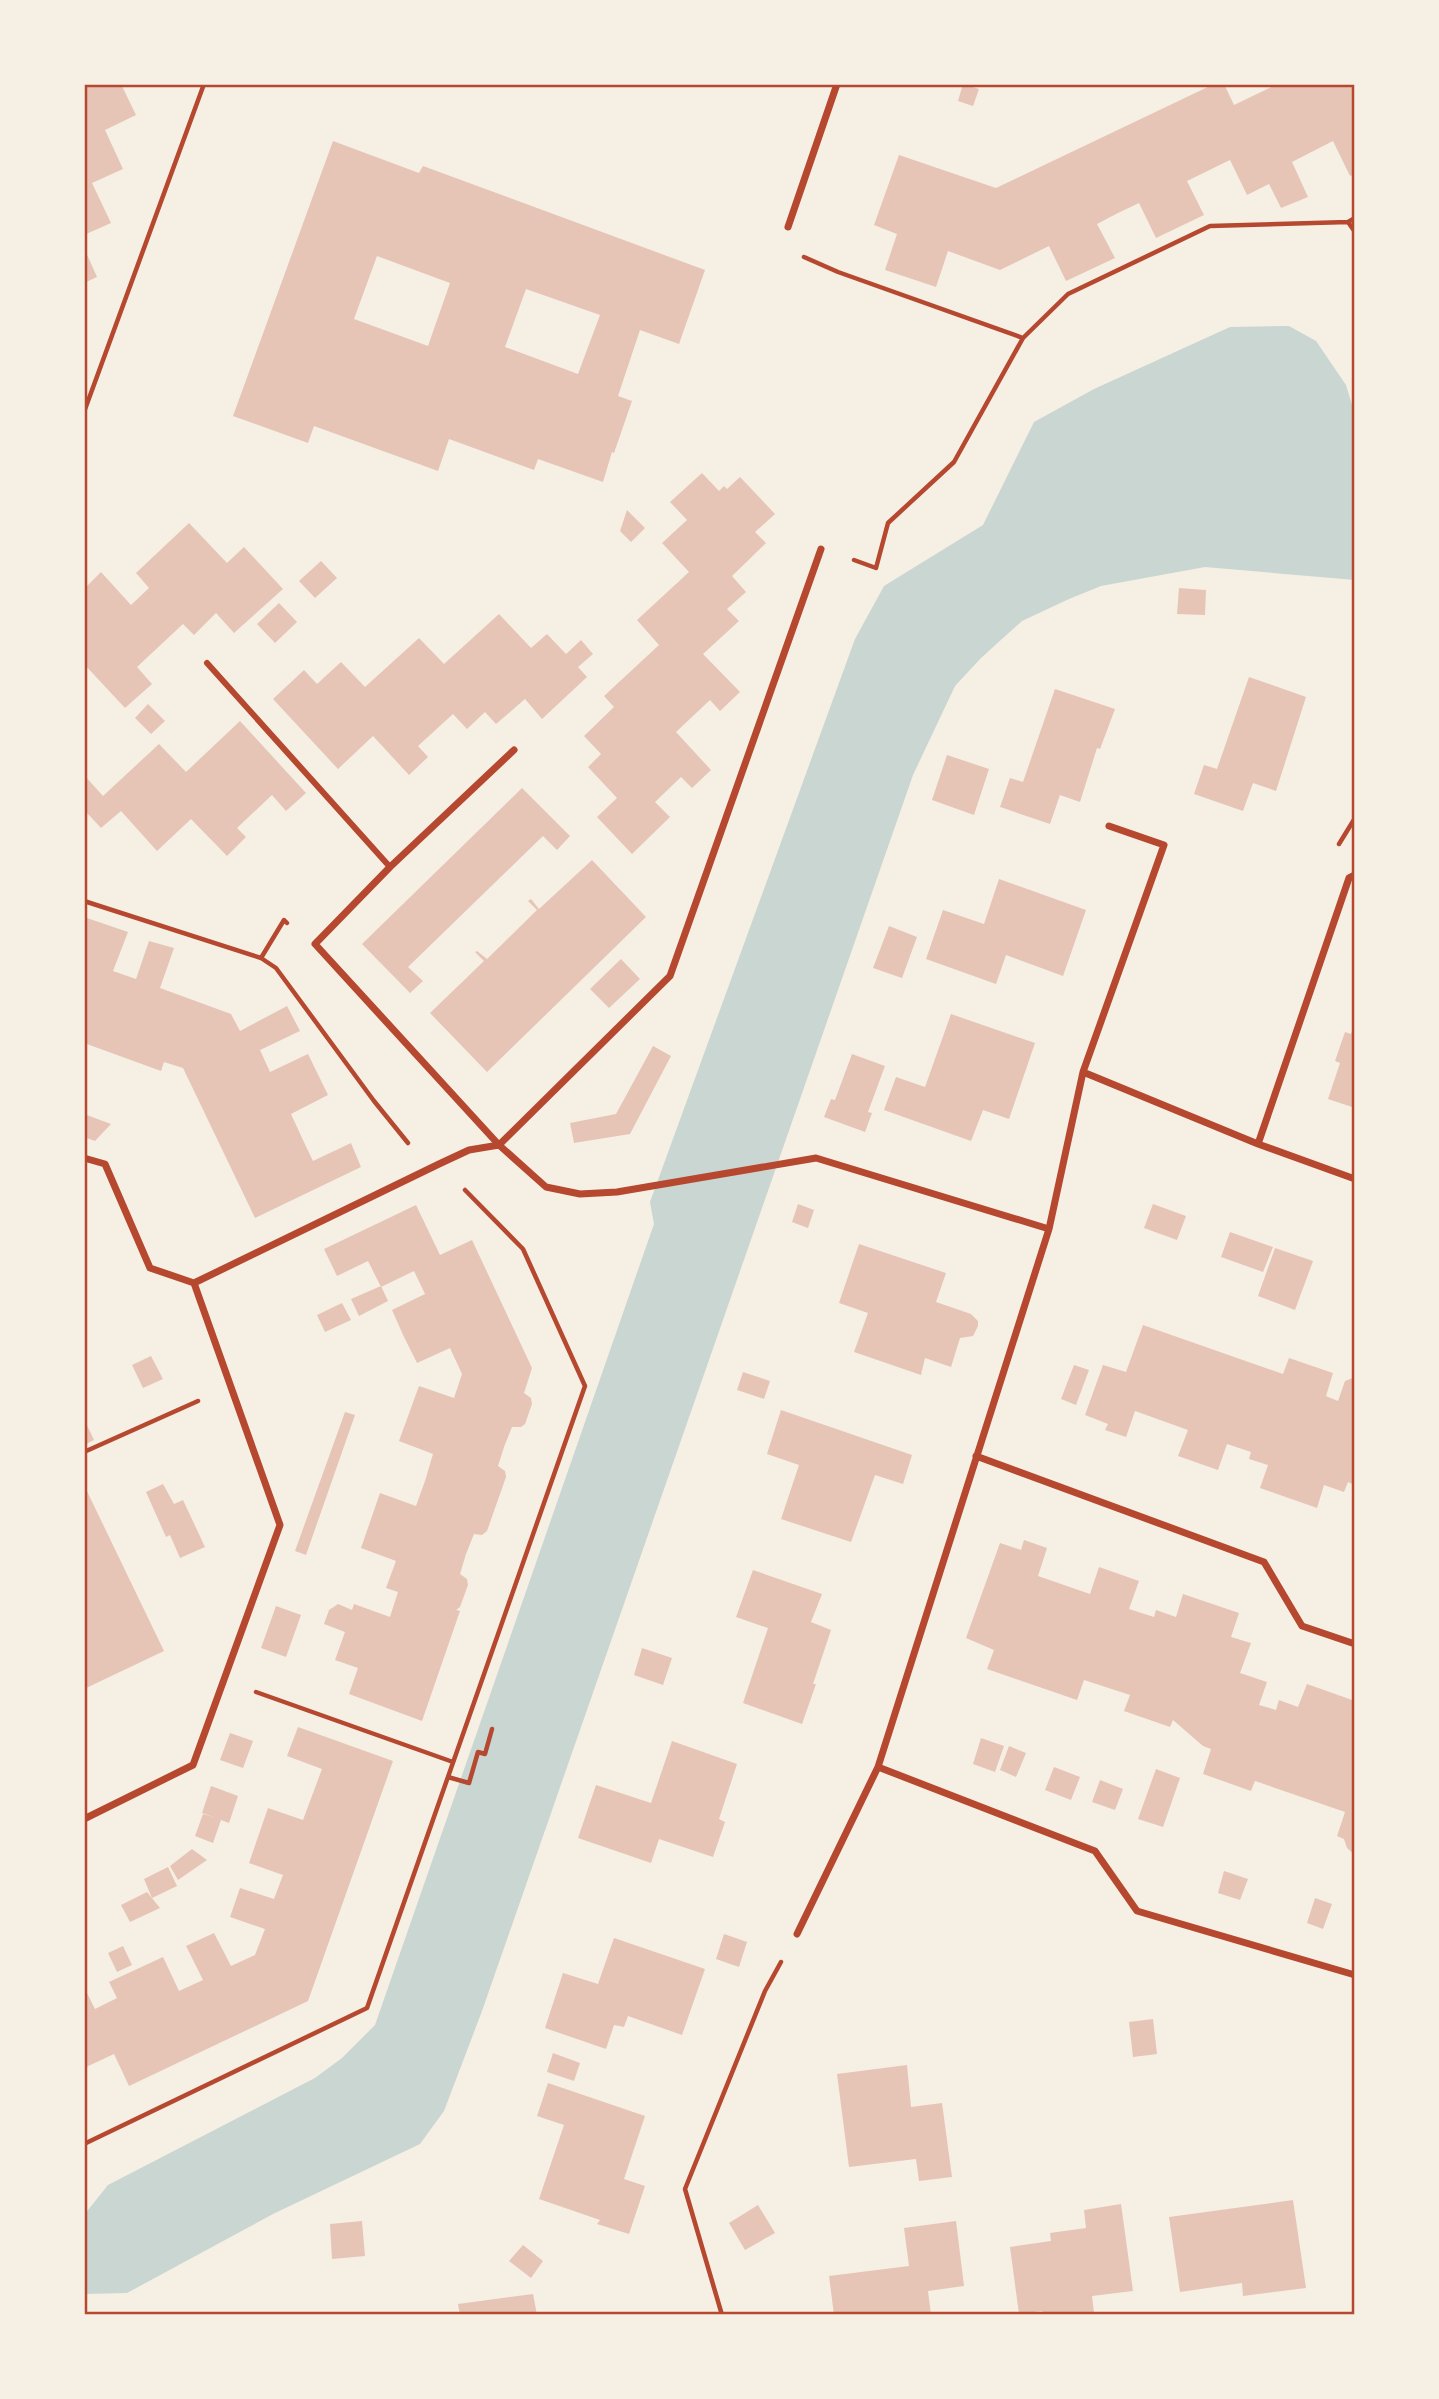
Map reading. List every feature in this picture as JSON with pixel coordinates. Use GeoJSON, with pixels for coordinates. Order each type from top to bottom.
{"type":"FeatureCollection","features":[{"type":"Feature","properties":{"kind":"street"},"geometry":{"type":"LineString","coordinates":[[788,227],[837,84]]}},
{"type":"Feature","properties":{"kind":"street"},"geometry":{"type":"LineString","coordinates":[[84,1158],[105,1164],[150,1268],[194,1283],[469,1150],[499,1145],[670,976],[821,549]]}},
{"type":"Feature","properties":{"kind":"street"},"geometry":{"type":"LineString","coordinates":[[206,663],[390,867]]}},
{"type":"Feature","properties":{"kind":"street"},"geometry":{"type":"LineString","coordinates":[[514,750],[390,867],[315,944],[499,1145],[547,1186],[580,1194],[617,1192],[816,1158],[1049,1229]]}},
{"type":"Feature","properties":{"kind":"street"},"geometry":{"type":"LineString","coordinates":[[797,1934],[878,1767],[1049,1229],[1083,1072],[1164,845],[1109,827]]}},
{"type":"Feature","properties":{"kind":"street"},"geometry":{"type":"LineString","coordinates":[[1258,1144],[1349,878],[1355,875]]}},
{"type":"Feature","properties":{"kind":"street"},"geometry":{"type":"LineString","coordinates":[[1083,1072],[1258,1144],[1355,1179]]}},
{"type":"Feature","properties":{"kind":"street"},"geometry":{"type":"LineString","coordinates":[[84,1819],[193,1765],[280,1525],[194,1283]]}},
{"type":"Feature","properties":{"kind":"street"},"geometry":{"type":"LineString","coordinates":[[976,1456],[1264,1562],[1302,1626],[1355,1644]]}},
{"type":"Feature","properties":{"kind":"street"},"geometry":{"type":"LineString","coordinates":[[878,1767],[1095,1851],[1137,1911],[1355,1975]]}},
{"type":"Feature","properties":{"kind":"path"},"geometry":{"type":"LineString","coordinates":[[84,412],[204,84]]}},
{"type":"Feature","properties":{"kind":"path"},"geometry":{"type":"LineString","coordinates":[[821,549],[876,568],[888,523],[954,462],[1023,338],[1068,294],[1210,226],[1348,222],[1355,218]]}},
{"type":"Feature","properties":{"kind":"path"},"geometry":{"type":"LineString","coordinates":[[1348,222],[1355,232]]}},
{"type":"Feature","properties":{"kind":"path"},"geometry":{"type":"LineString","coordinates":[[788,227],[781,247],[838,272],[1023,338]]}},
{"type":"Feature","properties":{"kind":"path"},"geometry":{"type":"LineString","coordinates":[[84,901],[261,958],[276,968],[374,1101],[429,1169]]}},
{"type":"Feature","properties":{"kind":"path"},"geometry":{"type":"LineString","coordinates":[[84,2144],[368,2008],[585,1386],[523,1249],[439,1164]]}},
{"type":"Feature","properties":{"kind":"path"},"geometry":{"type":"LineString","coordinates":[[84,1452],[231,1386]]}},
{"type":"Feature","properties":{"kind":"path"},"geometry":{"type":"LineString","coordinates":[[224,1681],[453,1762]]}},
{"type":"Feature","properties":{"kind":"path"},"geometry":{"type":"LineString","coordinates":[[448,1777],[469,1783],[478,1752],[485,1754],[492,1728]]}},
{"type":"Feature","properties":{"kind":"path"},"geometry":{"type":"LineString","coordinates":[[722,2315],[685,2189],[765,1991],[797,1934]]}},
{"type":"Feature","properties":{"kind":"shaded area"},"geometry":{"type":"Polygon","coordinates":[[[1289,326],[1316,341],[1346,385],[1355,415],[1355,580],[1205,567],[1101,586],[1022,621],[955,686],[913,775],[482,2011],[444,2111],[420,2144],[275,2213],[127,2293],[84,2294],[84,2215],[108,2185],[315,2078],[342,2058],[375,2025],[654,1224],[650,1202],[855,639],[884,586],[983,525],[1034,422],[1094,389],[1230,327],[1289,326]]]}},
{"type":"Feature","properties":{"kind":"building"},"geometry":{"type":"Polygon","coordinates":[[[84,84],[121,84],[136,115],[105,130],[123,169],[92,183],[111,223],[84,235],[84,84]]]}},
{"type":"Feature","properties":{"kind":"building"},"geometry":{"type":"Polygon","coordinates":[[[963,84],[979,89],[973,106],[958,101],[963,84]]]}},
{"type":"Feature","properties":{"kind":"building"},"geometry":{"type":"Polygon","coordinates":[[[1214,84],[1224,84],[1234,105],[1278,84],[1355,84],[1355,174],[1350,176],[1333,141],[1292,162],[1308,197],[1281,208],[1269,184],[1247,195],[1230,160],[1187,181],[1204,215],[1156,238],[1139,203],[1118,213],[1097,224],[1115,258],[1066,281],[1049,246],[1000,270],[948,251],[936,287],[885,270],[897,234],[874,225],[899,155],[996,188],[1214,84]]]}},
{"type":"Feature","properties":{"kind":"building"},"geometry":{"type":"Polygon","coordinates":[[[333,141],[419,173],[423,166],[705,270],[679,344],[640,330],[618,396],[632,401],[603,482],[538,459],[534,470],[449,439],[438,471],[314,426],[308,443],[233,416],[333,141]],[[377,256],[354,319],[428,346],[450,283],[377,256]],[[526,289],[505,347],[578,374],[600,315],[526,289]]]}},
{"type":"Feature","properties":{"kind":"building"},"geometry":{"type":"Polygon","coordinates":[[[84,248],[97,277],[84,283],[84,248]]]}},
{"type":"Feature","properties":{"kind":"building"},"geometry":{"type":"Polygon","coordinates":[[[702,473],[719,491],[724,486],[727,489],[740,477],[775,514],[755,532],[766,543],[732,576],[746,592],[727,609],[739,621],[703,654],[740,692],[720,711],[710,700],[676,732],[711,770],[692,788],[681,777],[655,802],[670,817],[632,854],[597,817],[617,798],[588,767],[601,754],[584,736],[614,707],[604,696],[659,645],[637,620],[689,572],[662,543],[687,520],[670,502],[702,473]]]}},
{"type":"Feature","properties":{"kind":"building"},"geometry":{"type":"Polygon","coordinates":[[[627,510],[645,528],[631,542],[620,531],[627,510]]]}},
{"type":"Feature","properties":{"kind":"building"},"geometry":{"type":"Polygon","coordinates":[[[189,523],[227,563],[244,547],[283,589],[234,633],[216,613],[194,635],[183,624],[137,667],[152,684],[125,708],[84,664],[84,589],[101,572],[131,605],[149,588],[136,573],[189,523]]]}},
{"type":"Feature","properties":{"kind":"building"},"geometry":{"type":"Polygon","coordinates":[[[321,561],[337,578],[315,598],[299,581],[321,561]]]}},
{"type":"Feature","properties":{"kind":"building"},"geometry":{"type":"Polygon","coordinates":[[[1179,588],[1206,590],[1205,615],[1177,614],[1179,588]]]}},
{"type":"Feature","properties":{"kind":"building"},"geometry":{"type":"Polygon","coordinates":[[[279,603],[297,622],[275,643],[257,624],[279,603]]]}},
{"type":"Feature","properties":{"kind":"building"},"geometry":{"type":"Polygon","coordinates":[[[499,614],[531,648],[547,634],[566,654],[581,640],[593,654],[578,667],[587,677],[542,719],[525,699],[496,724],[485,712],[467,729],[453,714],[418,746],[428,757],[409,775],[373,736],[338,769],[273,699],[304,670],[317,684],[341,662],[365,687],[419,638],[444,664],[499,614]]]}},
{"type":"Feature","properties":{"kind":"building"},"geometry":{"type":"Polygon","coordinates":[[[1249,677],[1306,697],[1276,791],[1253,783],[1243,811],[1194,794],[1204,765],[1217,769],[1249,677]]]}},
{"type":"Feature","properties":{"kind":"building"},"geometry":{"type":"Polygon","coordinates":[[[1055,689],[1115,709],[1100,749],[1097,748],[1080,802],[1060,795],[1050,824],[1000,807],[1010,778],[1023,782],[1055,689]]]}},
{"type":"Feature","properties":{"kind":"building"},"geometry":{"type":"Polygon","coordinates":[[[148,704],[165,721],[151,734],[135,718],[148,704]]]}},
{"type":"Feature","properties":{"kind":"building"},"geometry":{"type":"Polygon","coordinates":[[[240,721],[306,793],[286,811],[272,795],[237,828],[246,837],[227,856],[191,819],[157,851],[121,811],[101,828],[87,813],[84,816],[84,775],[103,796],[159,744],[186,772],[240,721]]]}},
{"type":"Feature","properties":{"kind":"building"},"geometry":{"type":"Polygon","coordinates":[[[947,755],[989,769],[974,815],[932,800],[947,755]]]}},
{"type":"Feature","properties":{"kind":"building"},"geometry":{"type":"Polygon","coordinates":[[[522,788],[570,836],[557,850],[543,836],[408,967],[423,981],[410,993],[362,944],[522,788]]]}},
{"type":"Feature","properties":{"kind":"building"},"geometry":{"type":"Polygon","coordinates":[[[592,860],[646,917],[487,1072],[430,1013],[484,961],[475,952],[487,959],[537,910],[528,901],[531,899],[539,909],[592,860]]]}},
{"type":"Feature","properties":{"kind":"building"},"geometry":{"type":"Polygon","coordinates":[[[999,879],[1086,910],[1063,976],[1006,955],[996,984],[926,959],[943,910],[984,924],[999,879]]]}},
{"type":"Feature","properties":{"kind":"building"},"geometry":{"type":"Polygon","coordinates":[[[84,917],[128,932],[113,971],[136,979],[149,941],[174,948],[160,988],[231,1014],[240,1031],[287,1006],[300,1031],[260,1050],[270,1072],[308,1054],[328,1095],[291,1114],[302,1138],[313,1161],[351,1143],[361,1167],[255,1218],[183,1068],[164,1062],[161,1071],[84,1043],[84,917]]]}},
{"type":"Feature","properties":{"kind":"building"},"geometry":{"type":"Polygon","coordinates":[[[889,926],[917,937],[902,978],[873,968],[889,926]]]}},
{"type":"Feature","properties":{"kind":"building"},"geometry":{"type":"Polygon","coordinates":[[[621,959],[640,979],[609,1008],[590,989],[621,959]]]}},
{"type":"Feature","properties":{"kind":"building"},"geometry":{"type":"Polygon","coordinates":[[[951,1014],[1035,1043],[1009,1119],[983,1110],[971,1141],[884,1110],[896,1077],[925,1087],[951,1014]]]}},
{"type":"Feature","properties":{"kind":"building"},"geometry":{"type":"Polygon","coordinates":[[[1355,1023],[1355,1108],[1328,1099],[1340,1063],[1335,1061],[1345,1032],[1351,1034],[1355,1023]]]}},
{"type":"Feature","properties":{"kind":"building"},"geometry":{"type":"Polygon","coordinates":[[[653,1046],[671,1056],[630,1134],[574,1143],[570,1123],[616,1114],[653,1046]]]}},
{"type":"Feature","properties":{"kind":"building"},"geometry":{"type":"Polygon","coordinates":[[[852,1054],[885,1066],[868,1112],[872,1113],[865,1132],[824,1117],[831,1099],[835,1100],[852,1054]]]}},
{"type":"Feature","properties":{"kind":"building"},"geometry":{"type":"Polygon","coordinates":[[[84,1114],[111,1124],[95,1141],[84,1137],[84,1114]]]}},
{"type":"Feature","properties":{"kind":"building"},"geometry":{"type":"Polygon","coordinates":[[[798,1204],[814,1210],[808,1228],[792,1222],[798,1204]]]}},
{"type":"Feature","properties":{"kind":"building"},"geometry":{"type":"Polygon","coordinates":[[[1153,1204],[1186,1216],[1177,1240],[1144,1228],[1153,1204]]]}},
{"type":"Feature","properties":{"kind":"building"},"geometry":{"type":"Polygon","coordinates":[[[416,1205],[440,1255],[472,1240],[532,1368],[524,1393],[531,1398],[532,1404],[525,1424],[512,1427],[504,1447],[498,1466],[505,1471],[506,1477],[487,1531],[482,1535],[474,1534],[466,1554],[460,1574],[467,1579],[468,1585],[460,1607],[456,1610],[460,1611],[422,1721],[349,1694],[358,1668],[335,1660],[345,1632],[324,1624],[329,1610],[338,1604],[352,1610],[354,1604],[390,1617],[398,1592],[386,1588],[396,1561],[361,1548],[380,1493],[416,1506],[425,1481],[433,1454],[399,1441],[419,1386],[454,1398],[462,1374],[450,1348],[417,1363],[404,1337],[392,1310],[425,1294],[414,1271],[381,1287],[368,1261],[337,1276],[324,1249],[416,1205]]]}},
{"type":"Feature","properties":{"kind":"building"},"geometry":{"type":"Polygon","coordinates":[[[1230,1232],[1273,1247],[1263,1272],[1221,1257],[1230,1232]]]}},
{"type":"Feature","properties":{"kind":"building"},"geometry":{"type":"Polygon","coordinates":[[[859,1244],[946,1273],[936,1302],[971,1314],[978,1321],[973,1336],[960,1338],[951,1367],[925,1358],[921,1375],[854,1352],[868,1313],[839,1303],[859,1244]]]}},
{"type":"Feature","properties":{"kind":"building"},"geometry":{"type":"Polygon","coordinates":[[[1275,1248],[1313,1261],[1295,1310],[1258,1296],[1275,1248]]]}},
{"type":"Feature","properties":{"kind":"building"},"geometry":{"type":"Polygon","coordinates":[[[381,1286],[388,1301],[359,1316],[351,1299],[381,1286]]]}},
{"type":"Feature","properties":{"kind":"building"},"geometry":{"type":"Polygon","coordinates":[[[342,1303],[351,1320],[325,1332],[317,1315],[342,1303]]]}},
{"type":"Feature","properties":{"kind":"building"},"geometry":{"type":"Polygon","coordinates":[[[1143,1325],[1283,1374],[1289,1358],[1333,1373],[1326,1396],[1338,1401],[1345,1381],[1355,1377],[1355,1485],[1348,1482],[1344,1492],[1324,1485],[1317,1508],[1260,1488],[1268,1465],[1249,1459],[1251,1452],[1227,1444],[1218,1470],[1178,1456],[1188,1430],[1135,1411],[1126,1437],[1105,1430],[1108,1424],[1085,1415],[1103,1365],[1126,1372],[1143,1325]]]}},
{"type":"Feature","properties":{"kind":"building"},"geometry":{"type":"Polygon","coordinates":[[[151,1356],[163,1379],[143,1388],[132,1365],[151,1356]]]}},
{"type":"Feature","properties":{"kind":"building"},"geometry":{"type":"Polygon","coordinates":[[[1074,1365],[1089,1370],[1076,1405],[1061,1399],[1074,1365]]]}},
{"type":"Feature","properties":{"kind":"building"},"geometry":{"type":"Polygon","coordinates":[[[743,1372],[770,1381],[764,1399],[737,1390],[743,1372]]]}},
{"type":"Feature","properties":{"kind":"building"},"geometry":{"type":"Polygon","coordinates":[[[781,1410],[912,1455],[903,1484],[875,1475],[851,1542],[781,1519],[799,1465],[767,1454],[781,1410]]]}},
{"type":"Feature","properties":{"kind":"building"},"geometry":{"type":"Polygon","coordinates":[[[345,1412],[355,1415],[306,1555],[295,1551],[345,1412]]]}},
{"type":"Feature","properties":{"kind":"building"},"geometry":{"type":"Polygon","coordinates":[[[84,1419],[94,1440],[84,1445],[84,1419]]]}},
{"type":"Feature","properties":{"kind":"building"},"geometry":{"type":"Polygon","coordinates":[[[163,1484],[174,1504],[183,1500],[205,1547],[180,1558],[170,1535],[166,1537],[146,1492],[163,1484]]]}},
{"type":"Feature","properties":{"kind":"building"},"geometry":{"type":"Polygon","coordinates":[[[84,1485],[164,1651],[84,1689],[84,1485]]]}},
{"type":"Feature","properties":{"kind":"building"},"geometry":{"type":"Polygon","coordinates":[[[1024,1540],[1047,1548],[1038,1576],[1090,1594],[1099,1567],[1139,1581],[1129,1609],[1154,1617],[1156,1610],[1176,1617],[1183,1594],[1239,1613],[1231,1637],[1251,1643],[1240,1673],[1267,1682],[1259,1705],[1276,1710],[1279,1700],[1298,1707],[1307,1684],[1355,1701],[1355,1855],[1347,1848],[1344,1839],[1337,1836],[1345,1812],[1255,1781],[1251,1791],[1203,1774],[1211,1749],[1203,1746],[1173,1720],[1170,1727],[1124,1711],[1130,1695],[1084,1680],[1077,1700],[987,1669],[994,1650],[966,1638],[1000,1543],[1021,1550],[1024,1540]]]}},
{"type":"Feature","properties":{"kind":"building"},"geometry":{"type":"Polygon","coordinates":[[[753,1570],[822,1594],[811,1622],[831,1630],[802,1724],[743,1703],[768,1628],[736,1617],[753,1570]]]}},
{"type":"Feature","properties":{"kind":"building"},"geometry":{"type":"Polygon","coordinates":[[[276,1606],[301,1615],[286,1657],[261,1648],[276,1606]]]}},
{"type":"Feature","properties":{"kind":"building"},"geometry":{"type":"Polygon","coordinates":[[[642,1648],[672,1658],[663,1685],[634,1675],[642,1648]]]}},
{"type":"Feature","properties":{"kind":"building"},"geometry":{"type":"Polygon","coordinates":[[[298,1727],[393,1761],[308,2001],[129,2086],[114,2054],[84,2068],[84,1987],[95,2009],[117,1998],[109,1982],[163,1957],[179,1991],[203,1980],[186,1946],[214,1933],[231,1966],[255,1955],[265,1929],[230,1917],[240,1888],[274,1899],[283,1875],[249,1863],[268,1808],[303,1820],[322,1769],[287,1756],[298,1727]]]}},
{"type":"Feature","properties":{"kind":"building"},"geometry":{"type":"Polygon","coordinates":[[[230,1733],[253,1741],[243,1768],[220,1760],[230,1733]]]}},
{"type":"Feature","properties":{"kind":"building"},"geometry":{"type":"Polygon","coordinates":[[[981,1738],[1004,1746],[995,1772],[973,1764],[981,1738]]]}},
{"type":"Feature","properties":{"kind":"building"},"geometry":{"type":"Polygon","coordinates":[[[672,1741],[737,1764],[719,1819],[725,1822],[713,1857],[659,1839],[651,1863],[578,1838],[596,1785],[651,1803],[672,1741]]]}},
{"type":"Feature","properties":{"kind":"building"},"geometry":{"type":"Polygon","coordinates":[[[1009,1746],[1026,1753],[1016,1777],[1000,1770],[1009,1746]]]}},
{"type":"Feature","properties":{"kind":"building"},"geometry":{"type":"Polygon","coordinates":[[[1054,1767],[1080,1777],[1071,1800],[1045,1790],[1054,1767]]]}},
{"type":"Feature","properties":{"kind":"building"},"geometry":{"type":"Polygon","coordinates":[[[1156,1769],[1180,1778],[1163,1827],[1138,1819],[1156,1769]]]}},
{"type":"Feature","properties":{"kind":"building"},"geometry":{"type":"Polygon","coordinates":[[[1100,1780],[1123,1789],[1115,1810],[1092,1802],[1100,1780]]]}},
{"type":"Feature","properties":{"kind":"building"},"geometry":{"type":"Polygon","coordinates":[[[211,1786],[238,1796],[229,1823],[221,1820],[213,1843],[195,1836],[203,1814],[214,1817],[202,1813],[211,1786]]]}},
{"type":"Feature","properties":{"kind":"building"},"geometry":{"type":"Polygon","coordinates":[[[192,1849],[207,1860],[178,1880],[170,1866],[192,1849]]]}},
{"type":"Feature","properties":{"kind":"building"},"geometry":{"type":"Polygon","coordinates":[[[168,1867],[177,1886],[152,1898],[144,1879],[168,1867]]]}},
{"type":"Feature","properties":{"kind":"building"},"geometry":{"type":"Polygon","coordinates":[[[1224,1871],[1248,1879],[1240,1900],[1218,1893],[1224,1871]]]}},
{"type":"Feature","properties":{"kind":"building"},"geometry":{"type":"Polygon","coordinates":[[[147,1892],[160,1908],[130,1922],[121,1905],[147,1892]]]}},
{"type":"Feature","properties":{"kind":"building"},"geometry":{"type":"Polygon","coordinates":[[[1315,1898],[1332,1904],[1323,1929],[1307,1923],[1315,1898]]]}},
{"type":"Feature","properties":{"kind":"building"},"geometry":{"type":"Polygon","coordinates":[[[724,1934],[747,1942],[739,1967],[716,1959],[724,1934]]]}},
{"type":"Feature","properties":{"kind":"building"},"geometry":{"type":"Polygon","coordinates":[[[614,1938],[705,1969],[682,2035],[628,2016],[624,2027],[614,2025],[606,2049],[545,2028],[563,1973],[598,1984],[614,1938]]]}},
{"type":"Feature","properties":{"kind":"building"},"geometry":{"type":"Polygon","coordinates":[[[123,1946],[132,1965],[117,1972],[108,1953],[123,1946]]]}},
{"type":"Feature","properties":{"kind":"building"},"geometry":{"type":"Polygon","coordinates":[[[1153,2019],[1157,2054],[1133,2057],[1129,2022],[1153,2019]]]}},
{"type":"Feature","properties":{"kind":"building"},"geometry":{"type":"Polygon","coordinates":[[[553,2053],[580,2063],[574,2081],[547,2072],[553,2053]]]}},
{"type":"Feature","properties":{"kind":"building"},"geometry":{"type":"Polygon","coordinates":[[[907,2065],[911,2107],[942,2103],[952,2177],[919,2181],[916,2159],[849,2167],[837,2074],[907,2065]]]}},
{"type":"Feature","properties":{"kind":"building"},"geometry":{"type":"Polygon","coordinates":[[[548,2083],[645,2116],[624,2179],[645,2186],[629,2234],[597,2224],[600,2220],[539,2199],[564,2125],[537,2116],[548,2083]]]}},
{"type":"Feature","properties":{"kind":"building"},"geometry":{"type":"Polygon","coordinates":[[[1293,2200],[1306,2288],[1243,2296],[1242,2283],[1180,2292],[1169,2217],[1293,2200]]]}},
{"type":"Feature","properties":{"kind":"building"},"geometry":{"type":"Polygon","coordinates":[[[1121,2204],[1133,2291],[1092,2296],[1094,2313],[1043,2315],[1042,2311],[1019,2314],[1010,2247],[1051,2241],[1050,2233],[1086,2228],[1084,2210],[1121,2204]]]}},
{"type":"Feature","properties":{"kind":"building"},"geometry":{"type":"Polygon","coordinates":[[[758,2205],[775,2233],[745,2250],[729,2223],[758,2205]]]}},
{"type":"Feature","properties":{"kind":"building"},"geometry":{"type":"Polygon","coordinates":[[[362,2221],[365,2256],[332,2259],[330,2224],[362,2221]]]}},
{"type":"Feature","properties":{"kind":"building"},"geometry":{"type":"Polygon","coordinates":[[[956,2221],[964,2286],[928,2291],[931,2315],[834,2315],[829,2276],[909,2266],[904,2228],[956,2221]]]}},
{"type":"Feature","properties":{"kind":"building"},"geometry":{"type":"Polygon","coordinates":[[[523,2245],[543,2261],[531,2278],[509,2261],[523,2245]]]}},
{"type":"Feature","properties":{"kind":"building"},"geometry":{"type":"Polygon","coordinates":[[[533,2294],[537,2315],[460,2315],[458,2304],[533,2294]]]}}]}
